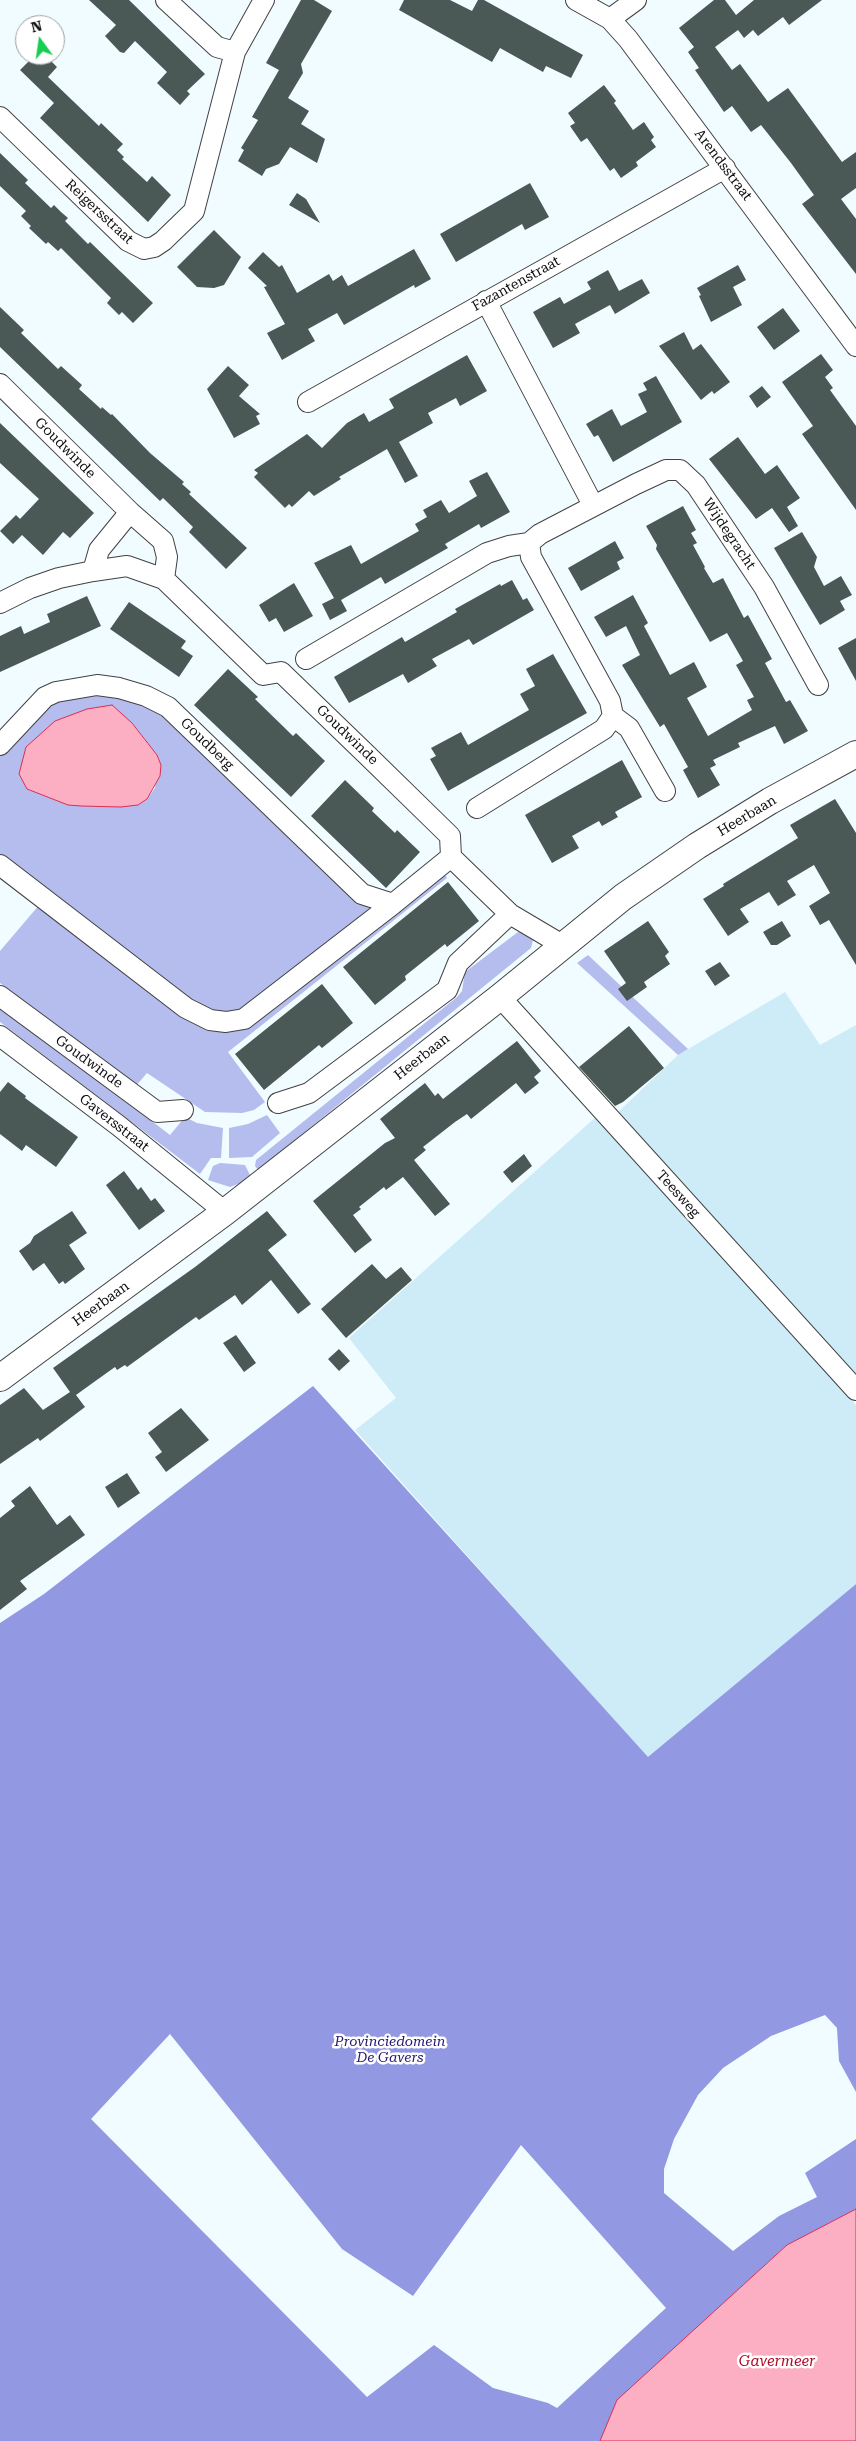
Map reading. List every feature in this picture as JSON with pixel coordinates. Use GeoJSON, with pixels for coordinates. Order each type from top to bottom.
{"type":"FeatureCollection","features":[{"type":"Feature","properties":{"kind":"street"},"geometry":{"type":"LineString","coordinates":[[166,0],[217,47],[235,52]]}},
{"type":"Feature","properties":{"kind":"street","name":"Reigersstraat"},"geometry":{"type":"LineString","coordinates":[[0,117],[128,241],[144,249],[154,246],[163,241],[194,211],[235,52],[264,0]]}},
{"type":"Feature","properties":{"kind":"street","name":"Arendsstraat"},"geometry":{"type":"LineString","coordinates":[[576,0],[610,19],[628,39],[856,346]]}},
{"type":"Feature","properties":{"kind":"street"},"geometry":{"type":"LineString","coordinates":[[610,19],[636,0]]}},
{"type":"Feature","properties":{"kind":"street","name":"Fazantenstraat"},"geometry":{"type":"LineString","coordinates":[[308,402],[725,168]]}},
{"type":"Feature","properties":{"kind":"street"},"geometry":{"type":"LineString","coordinates":[[486,301],[594,505]]}},
{"type":"Feature","properties":{"kind":"street","name":"Goudwinde"},"geometry":{"type":"LineString","coordinates":[[0,384],[130,512],[163,541],[167,556],[164,579]]}},
{"type":"Feature","properties":{"kind":"street","name":"Wijdegracht"},"geometry":{"type":"LineString","coordinates":[[306,659],[487,553],[509,546],[529,543],[540,534],[594,505],[666,470],[680,470],[696,485],[764,586],[818,685]]}},
{"type":"Feature","properties":{"kind":"street"},"geometry":{"type":"LineString","coordinates":[[0,603],[30,588],[59,578],[92,571],[99,550],[130,512]]}},
{"type":"Feature","properties":{"kind":"street"},"geometry":{"type":"LineString","coordinates":[[529,543],[532,557],[610,701],[613,716],[629,728],[665,791]]}},
{"type":"Feature","properties":{"kind":"street","name":"Goudwinde"},"geometry":{"type":"LineString","coordinates":[[92,571],[127,566],[164,579],[263,675],[281,672],[368,755],[440,829],[450,836],[451,857]]}},
{"type":"Feature","properties":{"kind":"street","name":"Goudberg"},"geometry":{"type":"LineString","coordinates":[[0,745],[45,697],[56,692],[97,685],[118,688],[146,696],[168,707],[362,894],[393,904]]}},
{"type":"Feature","properties":{"kind":"street"},"geometry":{"type":"LineString","coordinates":[[477,808],[604,729],[613,716]]}},
{"type":"Feature","properties":{"kind":"street","name":"Heerbaan"},"geometry":{"type":"LineString","coordinates":[[0,1378],[225,1212],[500,997],[623,897],[697,846],[770,800],[856,754]]}},
{"type":"Feature","properties":{"kind":"street"},"geometry":{"type":"LineString","coordinates":[[0,865],[186,1008],[210,1020],[226,1022],[244,1019],[451,857],[510,914],[564,946]]}},
{"type":"Feature","properties":{"kind":"street"},"geometry":{"type":"LineString","coordinates":[[278,1103],[309,1093],[447,990],[458,963],[510,914]]}},
{"type":"Feature","properties":{"kind":"street","name":"Goudwinde"},"geometry":{"type":"LineString","coordinates":[[0,996],[157,1112],[183,1110]]}},
{"type":"Feature","properties":{"kind":"street","name":"Teesweg"},"geometry":{"type":"LineString","coordinates":[[500,997],[856,1390]]}},
{"type":"Feature","properties":{"kind":"street","name":"Gaversstraat"},"geometry":{"type":"LineString","coordinates":[[0,1036],[119,1126],[225,1212]]}},
{"type":"Feature","properties":{"kind":"shaded area"},"geometry":{"type":"Polygon","coordinates":[[[107,691],[118,693],[164,715],[376,908],[234,1014],[214,1016],[192,1005],[0,857],[0,753],[57,699],[107,691]],[[132,723],[138,805],[147,799],[155,788],[157,755],[132,723]]]}},
{"type":"Feature","properties":{"kind":"shaded area"},"geometry":{"type":"Polygon","coordinates":[[[444,873],[447,878],[228,1052],[265,1102],[254,1110],[242,1113],[205,1112],[147,1073],[135,1087],[0,983],[0,951],[40,904],[224,1030],[444,873]]]}},
{"type":"Feature","properties":{"kind":"shaded area"},"geometry":{"type":"Polygon","coordinates":[[[518,932],[530,934],[533,940],[531,948],[258,1170],[255,1166],[256,1160],[457,997],[462,991],[465,972],[518,932]]]}},
{"type":"Feature","properties":{"kind":"shaded area"},"geometry":{"type":"Polygon","coordinates":[[[588,955],[688,1049],[678,1055],[577,963],[588,955]]]}},
{"type":"Feature","properties":{"kind":"shaded area"},"geometry":{"type":"Polygon","coordinates":[[[785,992],[820,1045],[856,1025],[856,1381],[615,1115],[678,1055],[785,992]]]}},
{"type":"Feature","properties":{"kind":"shaded area"},"geometry":{"type":"Polygon","coordinates":[[[0,1005],[170,1135],[185,1117],[197,1123],[223,1128],[221,1158],[211,1158],[200,1174],[0,1022],[0,1005]]]}},
{"type":"Feature","properties":{"kind":"shaded area"},"geometry":{"type":"Polygon","coordinates":[[[267,1115],[280,1133],[252,1157],[229,1158],[229,1128],[248,1124],[267,1115]]]}},
{"type":"Feature","properties":{"kind":"shaded area"},"geometry":{"type":"Polygon","coordinates":[[[597,1116],[856,1405],[856,1584],[648,1758],[355,1430],[396,1398],[349,1338],[597,1116]]]}},
{"type":"Feature","properties":{"kind":"shaded area"},"geometry":{"type":"Polygon","coordinates":[[[220,1163],[245,1165],[252,1179],[230,1187],[208,1180],[213,1166],[220,1163]]]}},
{"type":"Feature","properties":{"kind":"green space","name":"Provinciedomein De Gavers"},"geometry":{"type":"Polygon","coordinates":[[[313,1386],[648,1757],[856,1584],[856,2092],[839,2061],[837,2028],[825,2015],[771,2036],[723,2068],[698,2095],[674,2139],[664,2169],[664,2193],[733,2251],[779,2216],[817,2197],[805,2173],[856,2139],[856,2209],[787,2245],[618,2400],[600,2441],[0,2441],[0,1623],[44,1594],[313,1386]],[[170,2034],[91,2119],[367,2397],[434,2345],[493,2388],[548,2403],[557,2408],[666,2308],[521,2145],[413,2296],[342,2249],[170,2034]]]}},
{"type":"Feature","properties":{"kind":"water"},"geometry":{"type":"Polygon","coordinates":[[[112,705],[132,723],[157,755],[161,765],[160,776],[147,799],[138,805],[121,807],[68,805],[27,789],[19,774],[26,747],[55,721],[87,709],[112,705]]]}},
{"type":"Feature","properties":{"kind":"water","name":"Gavermeer"},"geometry":{"type":"Polygon","coordinates":[[[856,2209],[856,2441],[600,2441],[617,2400],[787,2245],[856,2209]]]}},
{"type":"Feature","properties":{"kind":"building"},"geometry":{"type":"Polygon","coordinates":[[[89,0],[129,0],[205,74],[187,91],[190,94],[180,105],[157,83],[167,72],[135,41],[124,53],[120,52],[105,36],[116,25],[89,0]]]}},
{"type":"Feature","properties":{"kind":"building"},"geometry":{"type":"Polygon","coordinates":[[[301,0],[314,0],[332,11],[301,64],[303,73],[288,98],[309,111],[301,124],[325,139],[317,163],[290,147],[279,164],[266,169],[262,176],[238,161],[244,150],[241,148],[258,120],[252,117],[279,70],[266,63],[301,0]]]}},
{"type":"Feature","properties":{"kind":"building"},"geometry":{"type":"Polygon","coordinates":[[[404,0],[450,0],[472,11],[478,0],[484,0],[583,55],[571,78],[546,66],[543,72],[500,48],[492,62],[399,10],[404,0]]]}},
{"type":"Feature","properties":{"kind":"building"},"geometry":{"type":"Polygon","coordinates":[[[714,0],[725,0],[736,15],[754,0],[822,0],[789,25],[783,17],[758,36],[753,30],[744,38],[738,30],[715,47],[732,70],[740,64],[768,102],[788,88],[842,162],[856,152],[856,188],[841,199],[856,219],[856,274],[802,204],[814,195],[791,163],[761,125],[751,132],[732,106],[724,112],[695,70],[699,68],[688,52],[694,47],[679,28],[714,0]]]}},
{"type":"Feature","properties":{"kind":"building"},"geometry":{"type":"Polygon","coordinates":[[[25,65],[55,65],[57,67],[48,77],[99,126],[101,123],[123,144],[117,150],[124,157],[122,159],[147,182],[152,176],[171,195],[148,222],[40,118],[54,103],[20,70],[25,65]]]}},
{"type":"Feature","properties":{"kind":"building"},"geometry":{"type":"Polygon","coordinates":[[[604,85],[633,130],[644,122],[654,137],[651,140],[656,147],[636,162],[638,166],[621,178],[614,168],[610,171],[587,138],[581,142],[570,126],[575,123],[568,113],[604,85]]]}},
{"type":"Feature","properties":{"kind":"building"},"geometry":{"type":"Polygon","coordinates":[[[0,153],[28,180],[25,183],[51,208],[54,205],[68,218],[65,221],[88,244],[90,242],[153,303],[133,323],[122,312],[119,315],[107,303],[111,298],[61,248],[58,251],[48,242],[46,244],[29,228],[31,226],[21,216],[26,211],[0,186],[0,153]]]}},
{"type":"Feature","properties":{"kind":"building"},"geometry":{"type":"Polygon","coordinates":[[[530,183],[549,217],[525,230],[522,224],[456,262],[440,234],[530,183]]]}},
{"type":"Feature","properties":{"kind":"building"},"geometry":{"type":"Polygon","coordinates":[[[297,193],[306,199],[320,223],[289,205],[297,193]]]}},
{"type":"Feature","properties":{"kind":"building"},"geometry":{"type":"Polygon","coordinates":[[[214,230],[241,257],[224,285],[214,288],[197,287],[177,267],[214,230]]]}},
{"type":"Feature","properties":{"kind":"building"},"geometry":{"type":"Polygon","coordinates":[[[414,249],[431,279],[415,288],[414,285],[344,325],[337,313],[308,329],[315,341],[282,360],[267,333],[285,324],[264,287],[267,286],[248,268],[263,252],[279,267],[282,265],[297,293],[329,274],[333,281],[342,275],[348,286],[414,249]]]}},
{"type":"Feature","properties":{"kind":"building"},"geometry":{"type":"Polygon","coordinates":[[[738,265],[746,280],[733,287],[742,305],[711,322],[697,288],[738,265]]]}},
{"type":"Feature","properties":{"kind":"building"},"geometry":{"type":"Polygon","coordinates":[[[608,270],[619,291],[642,279],[650,293],[615,314],[610,305],[575,324],[580,333],[553,348],[533,312],[560,297],[564,304],[591,289],[587,282],[608,270]]]}},
{"type":"Feature","properties":{"kind":"building"},"geometry":{"type":"Polygon","coordinates":[[[0,307],[24,330],[21,333],[58,369],[61,366],[82,385],[79,389],[101,409],[102,407],[112,414],[150,453],[184,482],[182,484],[191,492],[189,494],[247,548],[226,569],[189,532],[193,527],[163,498],[160,501],[0,347],[0,307]]]}},
{"type":"Feature","properties":{"kind":"building"},"geometry":{"type":"Polygon","coordinates":[[[783,308],[800,331],[774,350],[757,327],[783,308]]]}},
{"type":"Feature","properties":{"kind":"building"},"geometry":{"type":"Polygon","coordinates":[[[684,332],[693,350],[701,344],[730,382],[714,394],[712,391],[701,400],[659,346],[684,332]]]}},
{"type":"Feature","properties":{"kind":"building"},"geometry":{"type":"Polygon","coordinates":[[[821,354],[833,370],[825,377],[833,388],[830,390],[856,426],[856,510],[802,434],[813,426],[782,382],[821,354]]]}},
{"type":"Feature","properties":{"kind":"building"},"geometry":{"type":"Polygon","coordinates":[[[467,355],[487,391],[460,406],[456,398],[428,413],[433,423],[399,442],[418,476],[405,483],[387,449],[339,477],[341,479],[314,496],[309,491],[292,507],[289,504],[285,508],[254,477],[258,473],[254,470],[307,434],[322,448],[347,423],[364,413],[369,422],[394,408],[389,399],[467,355]]]}},
{"type":"Feature","properties":{"kind":"building"},"geometry":{"type":"Polygon","coordinates":[[[228,366],[249,385],[239,396],[260,414],[256,416],[260,424],[234,438],[207,389],[228,366]]]}},
{"type":"Feature","properties":{"kind":"building"},"geometry":{"type":"Polygon","coordinates":[[[656,376],[682,422],[613,462],[598,435],[594,437],[586,424],[612,409],[621,426],[647,412],[638,394],[647,390],[643,383],[656,376]]]}},
{"type":"Feature","properties":{"kind":"building"},"geometry":{"type":"Polygon","coordinates":[[[762,386],[771,397],[757,408],[749,396],[762,386]]]}},
{"type":"Feature","properties":{"kind":"building"},"geometry":{"type":"Polygon","coordinates":[[[0,423],[94,513],[70,538],[63,532],[43,555],[22,535],[13,544],[0,531],[16,515],[20,519],[39,499],[0,463],[0,423]]]}},
{"type":"Feature","properties":{"kind":"building"},"geometry":{"type":"Polygon","coordinates":[[[738,437],[765,474],[777,465],[800,498],[787,507],[798,526],[789,532],[772,508],[756,519],[709,459],[738,437]]]}},
{"type":"Feature","properties":{"kind":"building"},"geometry":{"type":"Polygon","coordinates":[[[487,472],[510,512],[481,528],[479,524],[445,544],[448,548],[385,584],[381,577],[341,600],[347,611],[330,620],[322,604],[334,598],[314,563],[351,545],[361,564],[419,531],[415,524],[427,517],[423,510],[441,500],[449,513],[477,496],[469,481],[487,472]]]}},
{"type":"Feature","properties":{"kind":"building"},"geometry":{"type":"Polygon","coordinates":[[[683,506],[696,530],[691,533],[697,543],[693,545],[704,568],[713,583],[723,578],[744,618],[748,615],[772,659],[765,663],[786,702],[790,700],[808,731],[784,744],[775,726],[738,743],[740,747],[713,760],[716,765],[710,768],[720,785],[698,798],[683,770],[688,767],[664,724],[660,727],[622,665],[640,655],[626,626],[606,637],[594,617],[633,595],[648,623],[644,626],[670,675],[694,662],[707,687],[687,698],[708,736],[752,710],[747,700],[754,697],[736,665],[743,661],[727,633],[710,642],[656,549],[657,545],[646,526],[683,506]]]}},
{"type":"Feature","properties":{"kind":"building"},"geometry":{"type":"Polygon","coordinates":[[[802,532],[817,557],[814,567],[824,586],[841,576],[852,595],[840,601],[845,610],[820,625],[774,548],[802,532]]]}},
{"type":"Feature","properties":{"kind":"building"},"geometry":{"type":"Polygon","coordinates":[[[615,541],[624,558],[617,562],[620,569],[581,591],[568,568],[615,541]]]}},
{"type":"Feature","properties":{"kind":"building"},"geometry":{"type":"Polygon","coordinates":[[[512,580],[523,600],[527,598],[534,610],[473,645],[469,639],[432,659],[437,666],[408,683],[403,674],[349,703],[334,677],[402,637],[405,642],[457,612],[455,609],[500,584],[501,586],[512,580]]]}},
{"type":"Feature","properties":{"kind":"building"},"geometry":{"type":"Polygon","coordinates":[[[294,583],[313,616],[284,632],[276,618],[269,622],[259,605],[294,583]]]}},
{"type":"Feature","properties":{"kind":"building"},"geometry":{"type":"Polygon","coordinates":[[[87,596],[101,626],[0,672],[0,636],[21,626],[24,634],[50,622],[47,614],[87,596]]]}},
{"type":"Feature","properties":{"kind":"building"},"geometry":{"type":"Polygon","coordinates":[[[129,602],[186,641],[181,648],[193,656],[179,677],[110,629],[129,602]]]}},
{"type":"Feature","properties":{"kind":"building"},"geometry":{"type":"Polygon","coordinates":[[[856,638],[856,681],[838,648],[856,638]]]}},
{"type":"Feature","properties":{"kind":"building"},"geometry":{"type":"Polygon","coordinates":[[[553,654],[587,713],[448,791],[430,759],[436,756],[431,748],[461,732],[468,745],[529,710],[520,694],[535,686],[526,669],[553,654]]]}},
{"type":"Feature","properties":{"kind":"building"},"geometry":{"type":"Polygon","coordinates":[[[228,669],[258,697],[255,699],[293,736],[296,733],[325,761],[291,797],[194,705],[228,669]]]}},
{"type":"Feature","properties":{"kind":"building"},"geometry":{"type":"Polygon","coordinates":[[[622,760],[642,797],[615,812],[618,817],[602,826],[599,821],[572,836],[579,848],[552,863],[525,815],[622,760]]]}},
{"type":"Feature","properties":{"kind":"building"},"geometry":{"type":"Polygon","coordinates":[[[345,780],[374,808],[372,811],[395,833],[397,830],[420,852],[386,888],[311,816],[345,780]]]}},
{"type":"Feature","properties":{"kind":"building"},"geometry":{"type":"Polygon","coordinates":[[[835,799],[856,833],[856,965],[829,920],[820,925],[809,906],[830,893],[814,865],[787,881],[796,895],[778,906],[769,892],[740,909],[749,922],[728,936],[703,899],[724,886],[723,884],[798,838],[790,825],[835,799]]]}},
{"type":"Feature","properties":{"kind":"building"},"geometry":{"type":"Polygon","coordinates":[[[448,882],[479,921],[447,947],[445,944],[405,976],[406,980],[375,1005],[343,967],[448,882]]]}},
{"type":"Feature","properties":{"kind":"building"},"geometry":{"type":"Polygon","coordinates":[[[648,921],[669,952],[665,956],[670,964],[644,982],[647,987],[627,1001],[618,989],[626,983],[604,951],[648,921]]]}},
{"type":"Feature","properties":{"kind":"building"},"geometry":{"type":"Polygon","coordinates":[[[782,921],[791,936],[777,945],[771,945],[763,932],[782,921]]]}},
{"type":"Feature","properties":{"kind":"building"},"geometry":{"type":"Polygon","coordinates":[[[720,962],[730,976],[715,986],[705,971],[720,962]]]}},
{"type":"Feature","properties":{"kind":"building"},"geometry":{"type":"Polygon","coordinates":[[[322,984],[353,1023],[322,1048],[319,1045],[264,1090],[235,1054],[322,984]]]}},
{"type":"Feature","properties":{"kind":"building"},"geometry":{"type":"Polygon","coordinates":[[[629,1026],[664,1068],[623,1102],[615,1106],[579,1067],[629,1026]]]}},
{"type":"Feature","properties":{"kind":"building"},"geometry":{"type":"Polygon","coordinates":[[[517,1041],[541,1071],[534,1077],[539,1083],[525,1094],[516,1083],[471,1119],[467,1114],[455,1122],[423,1147],[426,1150],[414,1160],[450,1204],[435,1216],[403,1177],[386,1190],[384,1187],[359,1207],[361,1209],[353,1215],[372,1240],[355,1253],[313,1201],[385,1143],[395,1138],[380,1119],[425,1083],[435,1096],[438,1093],[443,1099],[517,1041]]]}},
{"type":"Feature","properties":{"kind":"building"},"geometry":{"type":"Polygon","coordinates":[[[8,1082],[26,1096],[25,1098],[78,1137],[56,1167],[26,1145],[22,1151],[0,1134],[0,1092],[8,1082]]]}},
{"type":"Feature","properties":{"kind":"building"},"geometry":{"type":"Polygon","coordinates":[[[524,1154],[532,1166],[512,1183],[503,1172],[524,1154]]]}},
{"type":"Feature","properties":{"kind":"building"},"geometry":{"type":"Polygon","coordinates":[[[124,1171],[138,1190],[141,1187],[151,1201],[155,1198],[165,1211],[139,1230],[106,1185],[124,1171]]]}},
{"type":"Feature","properties":{"kind":"building"},"geometry":{"type":"Polygon","coordinates":[[[72,1211],[87,1233],[69,1245],[85,1269],[65,1284],[63,1281],[59,1284],[44,1263],[33,1271],[19,1251],[30,1243],[34,1236],[72,1211]]]}},
{"type":"Feature","properties":{"kind":"building"},"geometry":{"type":"Polygon","coordinates":[[[267,1211],[287,1235],[268,1250],[311,1304],[298,1314],[271,1280],[242,1305],[235,1295],[199,1320],[196,1317],[127,1367],[125,1365],[117,1370],[115,1367],[94,1382],[76,1395],[85,1407],[40,1441],[38,1438],[0,1464],[0,1405],[24,1388],[43,1410],[70,1392],[53,1368],[195,1267],[267,1211]]]}},
{"type":"Feature","properties":{"kind":"building"},"geometry":{"type":"Polygon","coordinates":[[[372,1264],[386,1279],[401,1267],[412,1280],[346,1338],[321,1309],[372,1264]]]}},
{"type":"Feature","properties":{"kind":"building"},"geometry":{"type":"Polygon","coordinates":[[[236,1335],[256,1363],[244,1372],[223,1343],[236,1335]]]}},
{"type":"Feature","properties":{"kind":"building"},"geometry":{"type":"Polygon","coordinates":[[[339,1349],[350,1361],[339,1371],[328,1359],[339,1349]]]}},
{"type":"Feature","properties":{"kind":"building"},"geometry":{"type":"Polygon","coordinates":[[[181,1408],[209,1440],[166,1472],[155,1457],[162,1452],[148,1433],[181,1408]]]}},
{"type":"Feature","properties":{"kind":"building"},"geometry":{"type":"Polygon","coordinates":[[[127,1473],[140,1493],[118,1508],[105,1487],[127,1473]]]}},
{"type":"Feature","properties":{"kind":"building"},"geometry":{"type":"Polygon","coordinates":[[[30,1486],[57,1525],[70,1515],[85,1535],[20,1581],[27,1589],[0,1610],[0,1518],[15,1506],[11,1501],[30,1486]]]}}]}
